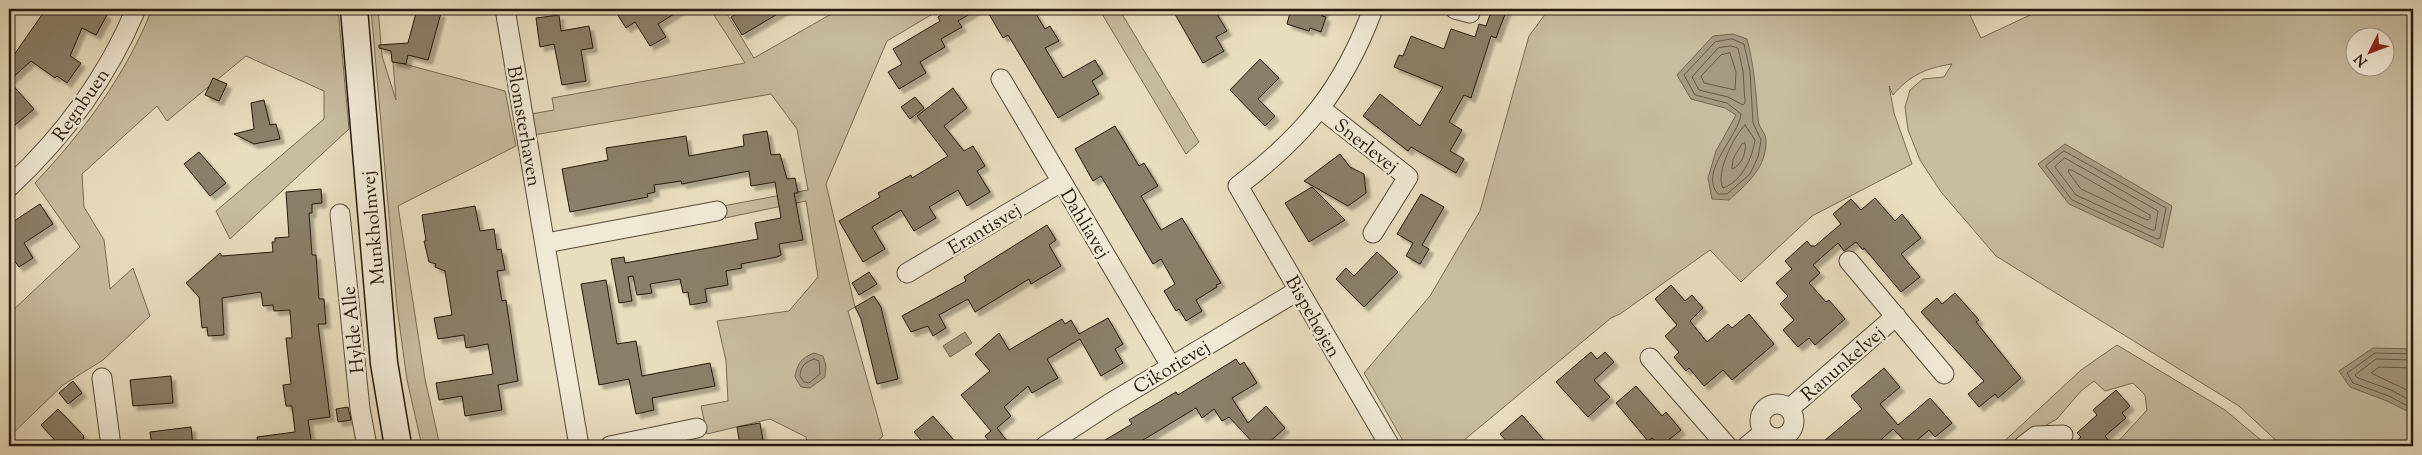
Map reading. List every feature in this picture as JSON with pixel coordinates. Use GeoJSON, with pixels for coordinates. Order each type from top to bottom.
{"type":"FeatureCollection","features":[{"type":"Feature","properties":{"kind":"street","name":"Regnbuen"},"geometry":{"type":"LineString","coordinates":[[9,187],[49,147],[82,108],[99,81],[136,9]]}},
{"type":"Feature","properties":{"kind":"street","name":"Munkholmvej"},"geometry":{"type":"LineString","coordinates":[[354,9],[384,363],[398,446]]}},
{"type":"Feature","properties":{"kind":"street","name":"Blomsterhaven"},"geometry":{"type":"LineString","coordinates":[[505,9],[580,446]]}},
{"type":"Feature","properties":{"kind":"street","name":"Snerlevej"},"geometry":{"type":"LineString","coordinates":[[1238,186],[1288,146],[1320,108],[1354,56],[1373,9]]}},
{"type":"Feature","properties":{"kind":"street","name":"Dahliavej"},"geometry":{"type":"LineString","coordinates":[[1001,79],[1171,366]]}},
{"type":"Feature","properties":{"kind":"street","name":"Snerlevej"},"geometry":{"type":"LineString","coordinates":[[1320,108],[1408,178],[1373,233]]}},
{"type":"Feature","properties":{"kind":"street","name":"Erantisvej"},"geometry":{"type":"LineString","coordinates":[[907,273],[1061,182]]}},
{"type":"Feature","properties":{"kind":"street","name":"Bispehøjen"},"geometry":{"type":"LineString","coordinates":[[1238,186],[1390,446]]}},
{"type":"Feature","properties":{"kind":"street"},"geometry":{"type":"LineString","coordinates":[[546,243],[717,211]]}},
{"type":"Feature","properties":{"kind":"street","name":"Hylde Alle"},"geometry":{"type":"LineString","coordinates":[[340,214],[360,409],[366,446]]}},
{"type":"Feature","properties":{"kind":"street","name":"Ranunkelvej"},"geometry":{"type":"LineString","coordinates":[[1849,261],[1944,374]]}},
{"type":"Feature","properties":{"kind":"street","name":"Cikorievej"},"geometry":{"type":"LineString","coordinates":[[1045,446],[1171,366],[1299,290]]}},
{"type":"Feature","properties":{"kind":"street","name":"Ranunkelvej"},"geometry":{"type":"LineString","coordinates":[[1747,446],[1764,432],[1768,436],[1778,438],[1788,434],[1794,424],[1789,409],[1896,316]]}},
{"type":"Feature","properties":{"kind":"street"},"geometry":{"type":"LineString","coordinates":[[1650,358],[1727,446]]}},
{"type":"Feature","properties":{"kind":"street"},"geometry":{"type":"LineString","coordinates":[[102,378],[110,446]]}},
{"type":"Feature","properties":{"kind":"street"},"geometry":{"type":"LineString","coordinates":[[610,446],[697,428]]}},
{"type":"Feature","properties":{"kind":"street"},"geometry":{"type":"LineString","coordinates":[[2024,446],[2036,436],[2063,435]]}},
{"type":"Feature","properties":{"kind":"shaded area"},"geometry":{"type":"Polygon","coordinates":[[[152,9],[338,9],[349,129],[230,239],[216,211],[324,119],[324,91],[246,56],[167,121],[157,106],[82,174],[84,207],[104,240],[110,289],[133,268],[150,316],[103,360],[63,385],[9,437],[9,314],[80,247],[35,183],[70,144],[102,102],[130,57],[152,9]]]}},
{"type":"Feature","properties":{"kind":"shaded area"},"geometry":{"type":"Polygon","coordinates":[[[371,9],[378,9],[382,56],[396,100],[393,61],[505,91],[516,146],[398,206],[425,379],[440,446],[422,446],[407,380],[397,307],[371,9]]]}},
{"type":"Feature","properties":{"kind":"shaded area"},"geometry":{"type":"Polygon","coordinates":[[[710,9],[724,9],[754,58],[840,9],[941,9],[887,41],[826,184],[855,307],[848,311],[883,436],[872,446],[808,446],[806,437],[770,419],[707,434],[701,406],[728,401],[726,361],[717,321],[789,311],[818,277],[806,201],[725,218],[723,206],[808,190],[797,129],[771,94],[534,135],[531,114],[554,110],[552,98],[745,63],[710,9]]]}},
{"type":"Feature","properties":{"kind":"shaded area"},"geometry":{"type":"Polygon","coordinates":[[[1099,9],[1119,9],[1199,142],[1186,154],[1099,9]]]}},
{"type":"Feature","properties":{"kind":"shaded area"},"geometry":{"type":"Polygon","coordinates":[[[1549,9],[1967,9],[1981,38],[2043,9],[2413,9],[2413,446],[2282,446],[2239,406],[1996,256],[1941,192],[1920,160],[1908,130],[1905,107],[1910,90],[1923,79],[1944,77],[1952,64],[1926,70],[1912,77],[1893,95],[1889,86],[1894,113],[1912,164],[1812,216],[1741,282],[1710,250],[1620,314],[1611,318],[1457,446],[1406,446],[1364,373],[1430,296],[1480,211],[1529,36],[1549,9]]]}},
{"type":"Feature","properties":{"kind":"shaded area"},"geometry":{"type":"Polygon","coordinates":[[[2117,345],[2225,410],[2268,446],[2114,446],[2147,410],[2145,395],[2133,383],[2105,391],[2094,381],[2081,391],[2057,419],[2034,432],[2018,446],[1999,446],[2081,370],[2117,345]]]}},
{"type":"Feature","properties":{"kind":"water"},"geometry":{"type":"Polygon","coordinates":[[[1733,34],[1747,39],[1753,69],[1758,122],[1766,137],[1765,150],[1763,159],[1755,174],[1736,194],[1729,200],[1712,199],[1708,178],[1716,151],[1736,115],[1725,108],[1691,99],[1677,75],[1713,36],[1733,34]]]}},
{"type":"Feature","properties":{"kind":"water"},"geometry":{"type":"Polygon","coordinates":[[[2065,144],[2172,206],[2163,248],[2069,204],[2038,164],[2065,144]]]}},
{"type":"Feature","properties":{"kind":"water"},"geometry":{"type":"Polygon","coordinates":[[[965,332],[972,343],[950,357],[943,346],[965,332]]]}},
{"type":"Feature","properties":{"kind":"water"},"geometry":{"type":"Polygon","coordinates":[[[2373,348],[2413,349],[2413,414],[2387,401],[2350,387],[2339,371],[2373,348]]]}},
{"type":"Feature","properties":{"kind":"water"},"geometry":{"type":"Polygon","coordinates":[[[814,353],[823,356],[826,366],[825,377],[810,388],[801,387],[795,377],[797,368],[803,359],[814,353]]]}},
{"type":"Feature","properties":{"kind":"building"},"geometry":{"type":"Polygon","coordinates":[[[46,9],[96,9],[107,15],[96,35],[82,28],[70,56],[81,63],[67,83],[57,76],[55,78],[31,61],[9,81],[9,62],[46,9]]]}},
{"type":"Feature","properties":{"kind":"building"},"geometry":{"type":"Polygon","coordinates":[[[417,9],[441,13],[428,60],[408,55],[406,64],[392,62],[391,51],[379,48],[379,45],[408,43],[417,9]]]}},
{"type":"Feature","properties":{"kind":"building"},"geometry":{"type":"Polygon","coordinates":[[[614,9],[682,9],[658,24],[666,37],[650,46],[635,22],[626,28],[614,9]]]}},
{"type":"Feature","properties":{"kind":"building"},"geometry":{"type":"Polygon","coordinates":[[[745,9],[786,9],[742,35],[731,17],[745,9]]]}},
{"type":"Feature","properties":{"kind":"building"},"geometry":{"type":"Polygon","coordinates":[[[952,9],[978,9],[958,21],[962,27],[941,39],[945,47],[920,62],[926,73],[899,89],[888,72],[902,64],[893,49],[940,21],[938,17],[952,9]]]}},
{"type":"Feature","properties":{"kind":"building"},"geometry":{"type":"Polygon","coordinates":[[[986,9],[1033,9],[1045,29],[1050,26],[1059,41],[1045,48],[1063,78],[1095,60],[1103,74],[1092,81],[1099,94],[1058,118],[1008,35],[1003,38],[986,9]]]}},
{"type":"Feature","properties":{"kind":"building"},"geometry":{"type":"Polygon","coordinates":[[[1172,9],[1214,9],[1227,31],[1216,37],[1224,51],[1203,63],[1172,9]]]}},
{"type":"Feature","properties":{"kind":"building"},"geometry":{"type":"Polygon","coordinates":[[[1291,9],[1324,9],[1322,16],[1326,17],[1321,32],[1310,28],[1309,31],[1287,24],[1291,9]]]}},
{"type":"Feature","properties":{"kind":"building"},"geometry":{"type":"Polygon","coordinates":[[[1492,9],[1507,9],[1496,38],[1491,36],[1471,98],[1464,95],[1449,122],[1462,130],[1450,151],[1464,159],[1456,173],[1411,147],[1408,151],[1363,116],[1380,94],[1420,126],[1443,87],[1394,67],[1399,55],[1403,56],[1411,36],[1444,49],[1451,29],[1475,37],[1479,24],[1486,26],[1492,9]]]}},
{"type":"Feature","properties":{"kind":"building"},"geometry":{"type":"Polygon","coordinates":[[[559,15],[561,31],[589,26],[593,48],[581,50],[586,81],[562,85],[554,44],[540,47],[536,18],[559,15]]]}},
{"type":"Feature","properties":{"kind":"building"},"geometry":{"type":"Polygon","coordinates":[[[1260,59],[1279,78],[1258,99],[1275,116],[1265,126],[1230,90],[1260,59]]]}},
{"type":"Feature","properties":{"kind":"building"},"geometry":{"type":"Polygon","coordinates":[[[213,78],[227,84],[219,101],[205,95],[213,78]]]}},
{"type":"Feature","properties":{"kind":"building"},"geometry":{"type":"Polygon","coordinates":[[[9,81],[34,109],[15,125],[9,118],[9,81]]]}},
{"type":"Feature","properties":{"kind":"building"},"geometry":{"type":"Polygon","coordinates":[[[953,88],[967,108],[944,126],[964,151],[973,146],[985,166],[977,171],[990,192],[967,206],[958,190],[929,207],[936,218],[914,231],[901,210],[872,227],[885,249],[863,262],[839,221],[880,197],[878,193],[911,175],[912,178],[948,156],[917,116],[953,88]]]}},
{"type":"Feature","properties":{"kind":"building"},"geometry":{"type":"Polygon","coordinates":[[[915,97],[924,108],[910,119],[901,107],[915,97]]]}},
{"type":"Feature","properties":{"kind":"building"},"geometry":{"type":"Polygon","coordinates":[[[264,100],[270,125],[276,124],[280,139],[254,144],[234,134],[254,129],[251,103],[264,100]]]}},
{"type":"Feature","properties":{"kind":"building"},"geometry":{"type":"Polygon","coordinates":[[[1115,126],[1139,166],[1144,163],[1158,186],[1141,196],[1161,230],[1182,218],[1221,283],[1196,300],[1202,311],[1186,321],[1179,309],[1176,311],[1164,291],[1175,284],[1161,259],[1153,264],[1101,176],[1093,181],[1075,149],[1115,126]]]}},
{"type":"Feature","properties":{"kind":"building"},"geometry":{"type":"Polygon","coordinates":[[[767,131],[771,155],[780,154],[787,179],[795,178],[798,193],[794,193],[803,240],[779,244],[781,255],[777,257],[741,264],[742,268],[726,271],[728,285],[705,289],[707,302],[690,305],[688,292],[683,293],[680,279],[650,284],[652,293],[637,295],[633,276],[628,277],[632,301],[619,303],[611,259],[624,257],[625,263],[758,239],[755,223],[781,218],[775,182],[751,186],[749,171],[682,184],[681,181],[654,185],[655,192],[647,194],[648,197],[570,212],[562,169],[608,160],[606,148],[686,136],[689,156],[744,146],[743,135],[767,131]]]}},
{"type":"Feature","properties":{"kind":"building"},"geometry":{"type":"Polygon","coordinates":[[[199,152],[226,183],[210,196],[184,164],[199,152]]]}},
{"type":"Feature","properties":{"kind":"building"},"geometry":{"type":"Polygon","coordinates":[[[1340,154],[1350,167],[1364,174],[1366,193],[1348,206],[1304,181],[1340,154]]]}},
{"type":"Feature","properties":{"kind":"building"},"geometry":{"type":"Polygon","coordinates":[[[1312,187],[1345,220],[1309,242],[1285,203],[1312,187]]]}},
{"type":"Feature","properties":{"kind":"building"},"geometry":{"type":"Polygon","coordinates":[[[321,189],[322,203],[312,204],[312,213],[309,213],[312,255],[316,255],[319,299],[324,299],[326,324],[318,324],[330,417],[308,420],[312,446],[258,446],[257,437],[295,432],[292,406],[286,406],[283,385],[291,384],[286,338],[292,338],[290,310],[274,311],[273,305],[263,306],[261,292],[222,298],[224,335],[208,336],[207,327],[202,328],[199,297],[186,283],[220,253],[222,256],[273,252],[272,242],[275,242],[275,238],[289,237],[286,192],[321,189]]]}},
{"type":"Feature","properties":{"kind":"building"},"geometry":{"type":"Polygon","coordinates":[[[1421,194],[1444,207],[1422,245],[1429,249],[1420,264],[1406,256],[1413,243],[1397,234],[1421,194]]]}},
{"type":"Feature","properties":{"kind":"building"},"geometry":{"type":"Polygon","coordinates":[[[1875,198],[1895,221],[1902,214],[1921,238],[1901,254],[1920,277],[1901,292],[1864,248],[1863,250],[1856,242],[1844,251],[1838,243],[1813,265],[1820,273],[1809,283],[1826,302],[1829,300],[1845,319],[1815,345],[1809,338],[1798,347],[1783,330],[1794,320],[1780,304],[1788,296],[1776,283],[1792,269],[1785,261],[1807,241],[1811,246],[1815,246],[1841,224],[1833,214],[1851,199],[1861,210],[1875,198]]]}},
{"type":"Feature","properties":{"kind":"building"},"geometry":{"type":"Polygon","coordinates":[[[40,204],[53,224],[24,243],[33,258],[19,267],[9,253],[9,220],[11,223],[40,204]]]}},
{"type":"Feature","properties":{"kind":"building"},"geometry":{"type":"Polygon","coordinates":[[[475,206],[480,231],[494,229],[497,250],[501,249],[505,270],[497,271],[502,301],[506,300],[518,381],[498,385],[502,410],[465,416],[462,396],[439,400],[436,383],[493,374],[488,344],[466,348],[464,335],[438,339],[434,318],[452,315],[445,271],[435,267],[436,264],[429,262],[424,241],[426,241],[422,215],[475,206]]]}},
{"type":"Feature","properties":{"kind":"building"},"geometry":{"type":"Polygon","coordinates":[[[1047,225],[1056,240],[1049,245],[1061,266],[1031,284],[1029,279],[975,312],[968,299],[939,315],[946,328],[933,336],[928,326],[911,332],[902,316],[966,281],[964,277],[1047,225]]]}},
{"type":"Feature","properties":{"kind":"building"},"geometry":{"type":"Polygon","coordinates":[[[1377,252],[1398,272],[1364,307],[1336,279],[1346,268],[1354,276],[1377,252]]]}},
{"type":"Feature","properties":{"kind":"building"},"geometry":{"type":"Polygon","coordinates":[[[869,272],[877,284],[859,295],[852,283],[869,272]]]}},
{"type":"Feature","properties":{"kind":"building"},"geometry":{"type":"Polygon","coordinates":[[[606,280],[617,344],[636,341],[642,376],[710,363],[715,386],[652,398],[654,410],[636,414],[629,379],[599,385],[581,284],[606,280]]]}},
{"type":"Feature","properties":{"kind":"building"},"geometry":{"type":"Polygon","coordinates":[[[1671,285],[1685,301],[1692,295],[1703,308],[1690,321],[1707,342],[1728,324],[1732,328],[1749,314],[1774,344],[1732,380],[1723,370],[1704,386],[1689,368],[1686,371],[1674,357],[1679,352],[1665,336],[1677,325],[1655,299],[1671,285]]]}},
{"type":"Feature","properties":{"kind":"building"},"geometry":{"type":"Polygon","coordinates":[[[1955,293],[1979,320],[1976,322],[2021,378],[1998,398],[1995,394],[1979,407],[1968,394],[1984,381],[1921,312],[1937,298],[1942,304],[1955,293]]]}},
{"type":"Feature","properties":{"kind":"building"},"geometry":{"type":"Polygon","coordinates":[[[874,296],[881,307],[898,379],[877,384],[861,319],[855,307],[874,296]]]}},
{"type":"Feature","properties":{"kind":"building"},"geometry":{"type":"Polygon","coordinates":[[[1108,318],[1123,344],[1115,349],[1123,363],[1101,376],[1080,339],[1047,359],[1058,378],[1032,393],[1028,386],[1004,407],[1011,416],[997,428],[1011,446],[993,446],[985,436],[991,431],[961,395],[990,371],[975,354],[999,333],[1009,350],[1062,319],[1065,324],[1071,320],[1079,334],[1108,318]]]}},
{"type":"Feature","properties":{"kind":"building"},"geometry":{"type":"Polygon","coordinates":[[[1591,352],[1597,359],[1605,352],[1614,362],[1594,380],[1610,397],[1588,417],[1556,382],[1591,352]]]}},
{"type":"Feature","properties":{"kind":"building"},"geometry":{"type":"Polygon","coordinates":[[[1236,359],[1240,365],[1244,362],[1257,383],[1232,398],[1248,423],[1266,406],[1285,428],[1265,446],[1256,446],[1229,417],[1222,421],[1214,409],[1202,418],[1196,408],[1143,440],[1147,446],[1095,446],[1132,424],[1129,420],[1176,392],[1178,395],[1236,359]]]}},
{"type":"Feature","properties":{"kind":"building"},"geometry":{"type":"Polygon","coordinates":[[[1884,368],[1900,387],[1880,404],[1898,425],[1930,398],[1952,423],[1935,437],[1929,430],[1910,446],[1893,429],[1874,446],[1818,446],[1862,409],[1851,396],[1884,368]]]}},
{"type":"Feature","properties":{"kind":"building"},"geometry":{"type":"Polygon","coordinates":[[[171,376],[173,403],[133,406],[130,380],[171,376]]]}},
{"type":"Feature","properties":{"kind":"building"},"geometry":{"type":"Polygon","coordinates":[[[73,381],[82,393],[68,404],[59,393],[73,381]]]}},
{"type":"Feature","properties":{"kind":"building"},"geometry":{"type":"Polygon","coordinates":[[[1636,386],[1662,416],[1666,412],[1681,430],[1661,446],[1652,438],[1648,441],[1616,403],[1636,386]]]}},
{"type":"Feature","properties":{"kind":"building"},"geometry":{"type":"Polygon","coordinates":[[[2116,390],[2130,406],[2122,413],[2126,418],[2105,436],[2113,446],[2071,446],[2081,437],[2077,433],[2097,415],[2093,410],[2116,390]]]}},
{"type":"Feature","properties":{"kind":"building"},"geometry":{"type":"Polygon","coordinates":[[[348,407],[351,420],[338,422],[336,409],[348,407]]]}},
{"type":"Feature","properties":{"kind":"building"},"geometry":{"type":"Polygon","coordinates":[[[58,409],[83,435],[84,438],[75,446],[60,446],[41,425],[58,409]]]}},
{"type":"Feature","properties":{"kind":"building"},"geometry":{"type":"Polygon","coordinates":[[[1522,415],[1549,446],[1511,446],[1500,434],[1522,415]]]}},
{"type":"Feature","properties":{"kind":"building"},"geometry":{"type":"Polygon","coordinates":[[[933,416],[959,446],[926,446],[914,432],[933,416]]]}},
{"type":"Feature","properties":{"kind":"building"},"geometry":{"type":"Polygon","coordinates":[[[760,423],[763,441],[740,445],[737,427],[760,423]]]}},
{"type":"Feature","properties":{"kind":"building"},"geometry":{"type":"Polygon","coordinates":[[[191,427],[193,446],[152,446],[150,432],[191,427]]]}}]}
